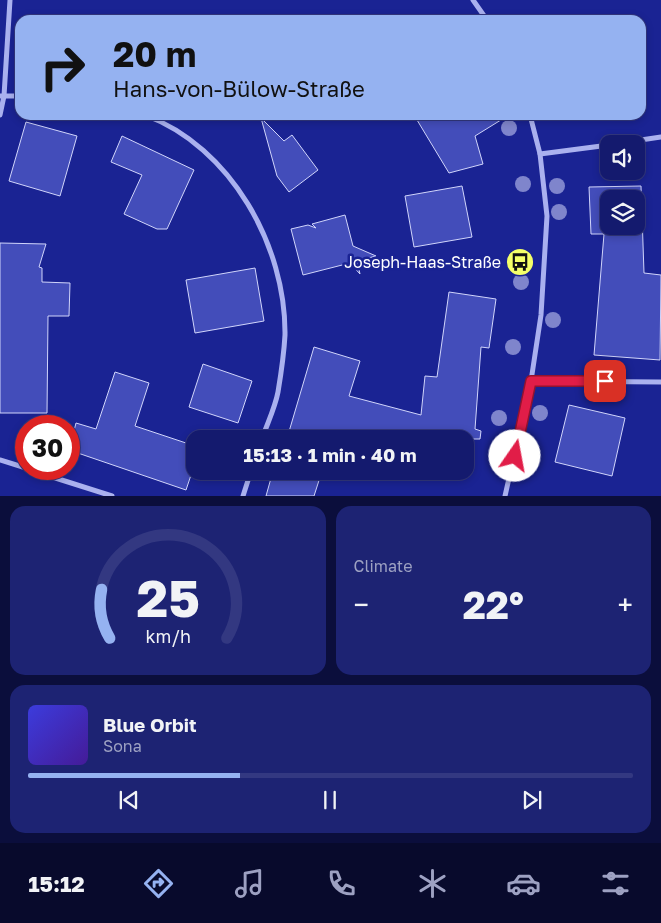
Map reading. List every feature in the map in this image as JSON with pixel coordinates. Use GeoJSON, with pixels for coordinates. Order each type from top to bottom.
{"type":"FeatureCollection","features":[{"type":"Feature","properties":{"kind":"street"},"geometry":{"type":"LineString","coordinates":[[0,115],[10,0]]}},
{"type":"Feature","properties":{"kind":"street"},"geometry":{"type":"LineString","coordinates":[[473,0],[483,15]]}},
{"type":"Feature","properties":{"kind":"street"},"geometry":{"type":"LineString","coordinates":[[2,96],[15,96]]}},
{"type":"Feature","properties":{"kind":"street"},"geometry":{"type":"LineString","coordinates":[[158,120],[201,149],[236,184],[261,226],[280,280],[285,336],[278,393],[265,430]]}},
{"type":"Feature","properties":{"kind":"street"},"geometry":{"type":"LineString","coordinates":[[505,496],[531,381],[541,315],[547,216],[540,154],[531,120]]}},
{"type":"Feature","properties":{"kind":"street"},"geometry":{"type":"LineString","coordinates":[[645,140],[661,138]]}},
{"type":"Feature","properties":{"kind":"street"},"geometry":{"type":"LineString","coordinates":[[540,154],[600,145]]}},
{"type":"Feature","properties":{"kind":"street"},"geometry":{"type":"LineString","coordinates":[[531,381],[661,382]]}},
{"type":"Feature","properties":{"kind":"street"},"geometry":{"type":"LineString","coordinates":[[0,460],[15,465]]}},
{"type":"Feature","properties":{"kind":"street"},"geometry":{"type":"LineString","coordinates":[[62,480],[112,496]]}},
{"type":"Feature","properties":{"kind":"street"},"geometry":{"type":"LineString","coordinates":[[243,496],[248,480]]}},
{"type":"Feature","properties":{"kind":"building"},"geometry":{"type":"Polygon","coordinates":[[[262,120],[284,141],[292,135],[318,170],[289,192],[277,176],[262,120]]]}},
{"type":"Feature","properties":{"kind":"building"},"geometry":{"type":"Polygon","coordinates":[[[417,120],[501,120],[475,136],[483,164],[449,173],[417,120]]]}},
{"type":"Feature","properties":{"kind":"building"},"geometry":{"type":"Polygon","coordinates":[[[26,122],[77,136],[60,196],[9,181],[26,122]]]}},
{"type":"Feature","properties":{"kind":"building"},"geometry":{"type":"Polygon","coordinates":[[[122,136],[194,170],[167,229],[157,229],[124,214],[142,175],[111,162],[122,136]]]}},
{"type":"Feature","properties":{"kind":"building"},"geometry":{"type":"Polygon","coordinates":[[[462,186],[472,237],[414,247],[405,196],[462,186]]]}},
{"type":"Feature","properties":{"kind":"building"},"geometry":{"type":"Polygon","coordinates":[[[641,186],[641,190],[600,190],[600,234],[591,234],[589,187],[641,186]]]}},
{"type":"Feature","properties":{"kind":"building"},"geometry":{"type":"Polygon","coordinates":[[[345,215],[353,246],[376,256],[357,261],[360,274],[350,263],[303,275],[291,229],[308,225],[316,228],[312,224],[345,215]]]}},
{"type":"Feature","properties":{"kind":"building"},"geometry":{"type":"Polygon","coordinates":[[[604,235],[643,235],[644,273],[661,275],[660,360],[594,355],[604,235]]]}},
{"type":"Feature","properties":{"kind":"building"},"geometry":{"type":"Polygon","coordinates":[[[0,243],[46,244],[39,267],[42,268],[42,282],[70,283],[69,316],[48,316],[47,413],[0,413],[0,243]]]}},
{"type":"Feature","properties":{"kind":"building"},"geometry":{"type":"Polygon","coordinates":[[[255,268],[264,321],[195,333],[186,280],[255,268]]]}},
{"type":"Feature","properties":{"kind":"building"},"geometry":{"type":"Polygon","coordinates":[[[449,292],[496,299],[489,348],[481,347],[475,429],[481,431],[480,439],[474,439],[474,430],[289,430],[314,347],[360,361],[349,396],[421,415],[425,376],[437,377],[449,292]]]}},
{"type":"Feature","properties":{"kind":"building"},"geometry":{"type":"Polygon","coordinates":[[[203,364],[252,381],[238,423],[189,407],[203,364]]]}},
{"type":"Feature","properties":{"kind":"building"},"geometry":{"type":"Polygon","coordinates":[[[115,372],[149,383],[135,426],[186,443],[186,480],[189,480],[186,490],[80,454],[80,424],[96,429],[115,372]]]}},
{"type":"Feature","properties":{"kind":"building"},"geometry":{"type":"Polygon","coordinates":[[[569,405],[625,418],[612,476],[555,462],[569,405]]]}},
{"type":"Feature","properties":{"kind":"building"},"geometry":{"type":"Polygon","coordinates":[[[270,480],[319,480],[314,496],[266,496],[270,480]]]}},
{"type":"Feature","properties":{"kind":"place","name":"Joseph-Haas-Straße"},"geometry":{"type":"Point","coordinates":[520,262]}},
{"type":"Feature","properties":{"kind":"route"},"geometry":{"type":"LineString","coordinates":[[515,456],[531,381],[605,381]]}}]}
